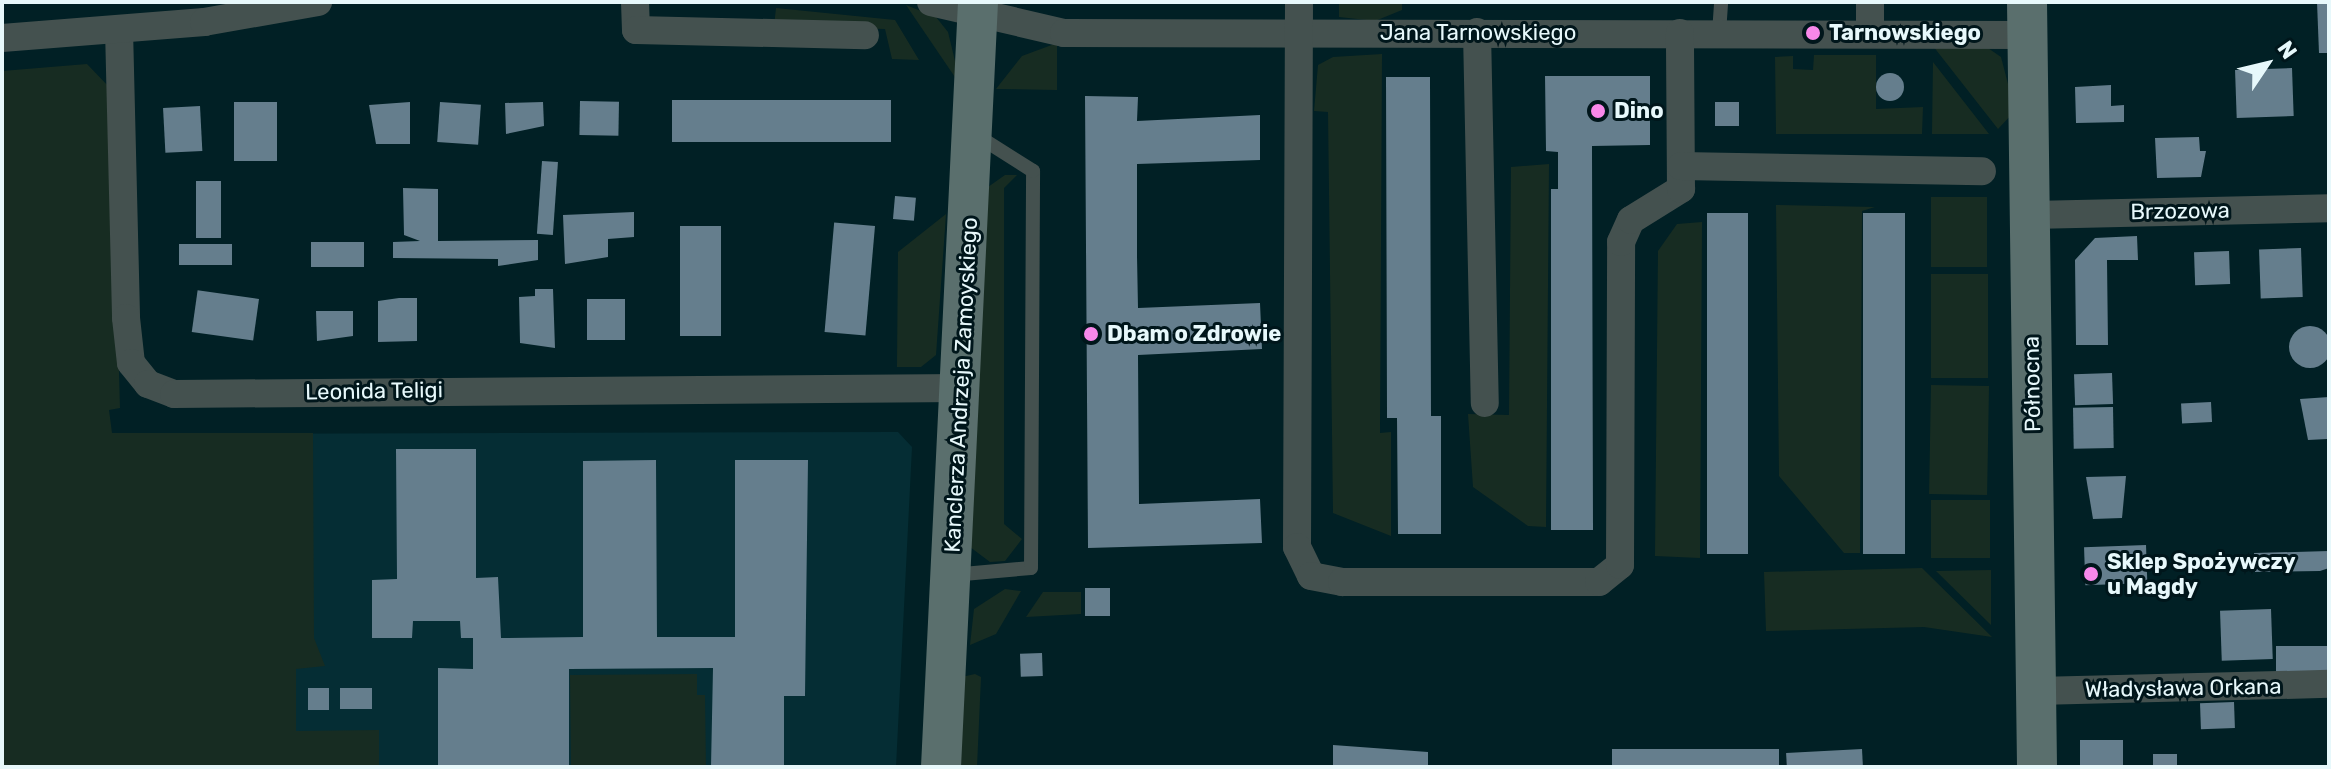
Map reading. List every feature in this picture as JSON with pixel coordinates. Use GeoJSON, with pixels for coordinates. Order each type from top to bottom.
{"type":"FeatureCollection","features":[{"type":"Feature","properties":{"kind":"street"},"geometry":{"type":"LineString","coordinates":[[2,38],[119,29],[202,12],[318,2]]}},
{"type":"Feature","properties":{"kind":"street"},"geometry":{"type":"LineString","coordinates":[[635,2],[636,30],[865,35]]}},
{"type":"Feature","properties":{"kind":"street","name":"Jana Tarnowskiego"},"geometry":{"type":"LineString","coordinates":[[931,2],[978,9],[1064,33],[1870,34],[2027,18]]}},
{"type":"Feature","properties":{"kind":"street"},"geometry":{"type":"LineString","coordinates":[[1299,2],[1297,524],[1311,576],[1599,582],[1620,565],[1621,242],[1631,220],[1681,189],[1680,33]]}},
{"type":"Feature","properties":{"kind":"street"},"geometry":{"type":"LineString","coordinates":[[1870,2],[1870,34]]}},
{"type":"Feature","properties":{"kind":"street","name":"Kanclerza Andrzeja Zamoyskiego"},"geometry":{"type":"LineString","coordinates":[[941,767],[962,388],[978,9]]}},
{"type":"Feature","properties":{"kind":"street","name":"Północna"},"geometry":{"type":"LineString","coordinates":[[2027,18],[2037,767]]}},
{"type":"Feature","properties":{"kind":"street","name":"Leonida Teligi"},"geometry":{"type":"LineString","coordinates":[[119,29],[126,318],[131,363],[148,384],[174,394],[962,388]]}},
{"type":"Feature","properties":{"kind":"street"},"geometry":{"type":"LineString","coordinates":[[1477,32],[1485,403]]}},
{"type":"Feature","properties":{"kind":"street"},"geometry":{"type":"LineString","coordinates":[[1681,166],[1982,171]]}},
{"type":"Feature","properties":{"kind":"street","name":"Brzozowa"},"geometry":{"type":"LineString","coordinates":[[2030,215],[2329,208]]}},
{"type":"Feature","properties":{"kind":"street","name":"Władysława Orkana"},"geometry":{"type":"LineString","coordinates":[[2037,691],[2329,684]]}},
{"type":"Feature","properties":{"kind":"lane"},"geometry":{"type":"LineString","coordinates":[[1719,33],[1721,2]]}},
{"type":"Feature","properties":{"kind":"lane"},"geometry":{"type":"LineString","coordinates":[[952,575],[1031,568],[1033,171],[973,134]]}},
{"type":"Feature","properties":{"kind":"shaded area"},"geometry":{"type":"Polygon","coordinates":[[[898,432],[912,447],[896,767],[148,767],[112,434],[898,432]]]}},
{"type":"Feature","properties":{"kind":"green space"},"geometry":{"type":"Polygon","coordinates":[[[1339,2],[1402,2],[1402,10],[1375,21],[1339,17],[1339,2]]]}},
{"type":"Feature","properties":{"kind":"green space"},"geometry":{"type":"Polygon","coordinates":[[[906,5],[936,17],[948,32],[961,86],[906,5]]]}},
{"type":"Feature","properties":{"kind":"green space"},"geometry":{"type":"Polygon","coordinates":[[[776,8],[895,20],[919,60],[892,59],[885,29],[774,26],[776,8]]]}},
{"type":"Feature","properties":{"kind":"green space"},"geometry":{"type":"Polygon","coordinates":[[[1057,43],[1057,90],[996,89],[1022,56],[1057,43]]]}},
{"type":"Feature","properties":{"kind":"green space"},"geometry":{"type":"Polygon","coordinates":[[[1933,46],[1985,46],[2001,57],[2015,111],[1998,129],[1933,46]]]}},
{"type":"Feature","properties":{"kind":"green space"},"geometry":{"type":"Polygon","coordinates":[[[1382,54],[1380,433],[1391,432],[1391,536],[1333,513],[1328,112],[1314,111],[1318,65],[1333,57],[1382,54]]]}},
{"type":"Feature","properties":{"kind":"green space"},"geometry":{"type":"Polygon","coordinates":[[[1814,55],[1876,55],[1876,109],[1923,107],[1922,134],[1776,134],[1775,57],[1793,56],[1793,69],[1813,70],[1814,55]]]}},
{"type":"Feature","properties":{"kind":"green space"},"geometry":{"type":"Polygon","coordinates":[[[1933,62],[1989,134],[1932,134],[1933,62]]]}},
{"type":"Feature","properties":{"kind":"green space"},"geometry":{"type":"Polygon","coordinates":[[[87,64],[111,89],[120,408],[109,410],[112,433],[313,433],[314,638],[325,666],[296,669],[296,731],[379,730],[379,767],[2,767],[2,71],[87,64]]]}},
{"type":"Feature","properties":{"kind":"green space"},"geometry":{"type":"Polygon","coordinates":[[[1549,164],[1546,527],[1528,526],[1473,487],[1468,414],[1509,415],[1511,167],[1549,164]]]}},
{"type":"Feature","properties":{"kind":"green space"},"geometry":{"type":"Polygon","coordinates":[[[1005,175],[1017,175],[1004,188],[1004,524],[1022,539],[1005,561],[990,562],[966,544],[988,187],[1005,175]]]}},
{"type":"Feature","properties":{"kind":"green space"},"geometry":{"type":"Polygon","coordinates":[[[1931,197],[1987,197],[1987,267],[1931,267],[1931,197]]]}},
{"type":"Feature","properties":{"kind":"green space"},"geometry":{"type":"Polygon","coordinates":[[[1776,205],[1875,207],[1862,211],[1860,553],[1844,553],[1779,476],[1776,205]]]}},
{"type":"Feature","properties":{"kind":"green space"},"geometry":{"type":"Polygon","coordinates":[[[946,214],[936,355],[921,367],[897,367],[898,252],[946,214]]]}},
{"type":"Feature","properties":{"kind":"green space"},"geometry":{"type":"Polygon","coordinates":[[[1702,222],[1700,558],[1655,556],[1658,251],[1677,224],[1702,222]]]}},
{"type":"Feature","properties":{"kind":"green space"},"geometry":{"type":"Polygon","coordinates":[[[1931,274],[1988,274],[1988,378],[1931,378],[1931,274]]]}},
{"type":"Feature","properties":{"kind":"green space"},"geometry":{"type":"Polygon","coordinates":[[[1931,385],[1989,386],[1987,495],[1929,494],[1931,385]]]}},
{"type":"Feature","properties":{"kind":"green space"},"geometry":{"type":"Polygon","coordinates":[[[1931,500],[1990,500],[1990,558],[1931,558],[1931,500]]]}},
{"type":"Feature","properties":{"kind":"green space"},"geometry":{"type":"Polygon","coordinates":[[[1922,568],[1992,637],[1924,627],[1766,631],[1764,572],[1922,568]]]}},
{"type":"Feature","properties":{"kind":"green space"},"geometry":{"type":"Polygon","coordinates":[[[1991,570],[1991,625],[1936,571],[1991,570]]]}},
{"type":"Feature","properties":{"kind":"green space"},"geometry":{"type":"Polygon","coordinates":[[[1005,589],[1021,591],[996,634],[970,645],[974,609],[1005,589]]]}},
{"type":"Feature","properties":{"kind":"green space"},"geometry":{"type":"Polygon","coordinates":[[[1043,592],[1081,592],[1081,614],[1026,617],[1043,592]]]}},
{"type":"Feature","properties":{"kind":"green space"},"geometry":{"type":"Polygon","coordinates":[[[697,674],[697,695],[705,695],[706,767],[571,767],[570,675],[697,674]]]}},
{"type":"Feature","properties":{"kind":"green space"},"geometry":{"type":"Polygon","coordinates":[[[975,674],[981,677],[977,767],[952,767],[957,678],[975,674]]]}},
{"type":"Feature","properties":{"kind":"building"},"geometry":{"type":"Polygon","coordinates":[[[2317,2],[2329,2],[2329,53],[2319,53],[2317,2]]]}},
{"type":"Feature","properties":{"kind":"building"},"geometry":{"type":"Polygon","coordinates":[[[2292,68],[2294,116],[2237,118],[2235,70],[2292,68]]]}},
{"type":"Feature","properties":{"kind":"building"},"geometry":{"type":"Polygon","coordinates":[[[1890,73],[1900,77],[1904,87],[1900,97],[1890,101],[1880,97],[1876,87],[1880,77],[1890,73]]]}},
{"type":"Feature","properties":{"kind":"building"},"geometry":{"type":"Polygon","coordinates":[[[1545,76],[1650,76],[1650,145],[1592,146],[1593,530],[1551,530],[1551,189],[1558,189],[1558,152],[1546,151],[1545,76]]]}},
{"type":"Feature","properties":{"kind":"building"},"geometry":{"type":"Polygon","coordinates":[[[1386,77],[1430,77],[1431,416],[1441,416],[1441,534],[1398,534],[1397,418],[1387,418],[1386,77]]]}},
{"type":"Feature","properties":{"kind":"building"},"geometry":{"type":"Polygon","coordinates":[[[2111,85],[2111,106],[2124,105],[2124,122],[2076,123],[2075,87],[2111,85]]]}},
{"type":"Feature","properties":{"kind":"building"},"geometry":{"type":"Polygon","coordinates":[[[1085,96],[1138,97],[1137,121],[1260,115],[1260,160],[1137,164],[1137,256],[1138,308],[1260,303],[1262,349],[1138,355],[1139,504],[1260,499],[1262,543],[1088,548],[1085,96]]]}},
{"type":"Feature","properties":{"kind":"building"},"geometry":{"type":"Polygon","coordinates":[[[672,100],[891,100],[891,142],[672,142],[672,100]]]}},
{"type":"Feature","properties":{"kind":"building"},"geometry":{"type":"Polygon","coordinates":[[[580,101],[619,102],[618,136],[579,135],[580,101]]]}},
{"type":"Feature","properties":{"kind":"building"},"geometry":{"type":"Polygon","coordinates":[[[234,102],[277,102],[277,161],[234,161],[234,102]]]}},
{"type":"Feature","properties":{"kind":"building"},"geometry":{"type":"Polygon","coordinates":[[[410,102],[410,144],[376,144],[369,105],[410,102]]]}},
{"type":"Feature","properties":{"kind":"building"},"geometry":{"type":"Polygon","coordinates":[[[440,102],[481,105],[478,145],[437,142],[440,102]]]}},
{"type":"Feature","properties":{"kind":"building"},"geometry":{"type":"Polygon","coordinates":[[[543,102],[544,126],[506,134],[505,103],[543,102]]]}},
{"type":"Feature","properties":{"kind":"building"},"geometry":{"type":"Polygon","coordinates":[[[1715,102],[1739,102],[1739,126],[1715,126],[1715,102]]]}},
{"type":"Feature","properties":{"kind":"building"},"geometry":{"type":"Polygon","coordinates":[[[200,106],[202,151],[165,153],[163,108],[200,106]]]}},
{"type":"Feature","properties":{"kind":"building"},"geometry":{"type":"Polygon","coordinates":[[[2199,137],[2200,151],[2206,151],[2201,177],[2157,178],[2155,138],[2199,137]]]}},
{"type":"Feature","properties":{"kind":"building"},"geometry":{"type":"Polygon","coordinates":[[[542,161],[558,162],[553,235],[537,234],[542,161]]]}},
{"type":"Feature","properties":{"kind":"building"},"geometry":{"type":"Polygon","coordinates":[[[196,181],[221,181],[221,238],[196,238],[196,181]]]}},
{"type":"Feature","properties":{"kind":"building"},"geometry":{"type":"Polygon","coordinates":[[[403,188],[438,189],[438,241],[538,240],[538,260],[498,266],[498,259],[393,258],[393,242],[420,241],[404,235],[403,188]]]}},
{"type":"Feature","properties":{"kind":"building"},"geometry":{"type":"Polygon","coordinates":[[[895,196],[916,198],[914,221],[893,219],[895,196]]]}},
{"type":"Feature","properties":{"kind":"building"},"geometry":{"type":"Polygon","coordinates":[[[634,212],[634,237],[608,239],[608,257],[565,264],[563,215],[634,212]]]}},
{"type":"Feature","properties":{"kind":"building"},"geometry":{"type":"Polygon","coordinates":[[[1707,213],[1748,213],[1748,554],[1707,554],[1707,213]]]}},
{"type":"Feature","properties":{"kind":"building"},"geometry":{"type":"Polygon","coordinates":[[[1863,213],[1905,213],[1905,554],[1863,554],[1863,213]]]}},
{"type":"Feature","properties":{"kind":"building"},"geometry":{"type":"Polygon","coordinates":[[[834,222],[875,226],[865,336],[825,332],[834,222]]]}},
{"type":"Feature","properties":{"kind":"building"},"geometry":{"type":"Polygon","coordinates":[[[680,226],[721,226],[721,336],[680,336],[680,226]]]}},
{"type":"Feature","properties":{"kind":"building"},"geometry":{"type":"Polygon","coordinates":[[[2137,236],[2138,260],[2107,260],[2108,345],[2076,345],[2075,260],[2095,238],[2137,236]]]}},
{"type":"Feature","properties":{"kind":"building"},"geometry":{"type":"Polygon","coordinates":[[[311,242],[364,242],[364,267],[311,267],[311,242]]]}},
{"type":"Feature","properties":{"kind":"building"},"geometry":{"type":"Polygon","coordinates":[[[179,244],[232,244],[232,265],[179,265],[179,244]]]}},
{"type":"Feature","properties":{"kind":"building"},"geometry":{"type":"Polygon","coordinates":[[[2301,248],[2303,297],[2261,298],[2259,249],[2301,248]]]}},
{"type":"Feature","properties":{"kind":"building"},"geometry":{"type":"Polygon","coordinates":[[[2229,251],[2230,284],[2195,285],[2194,252],[2229,251]]]}},
{"type":"Feature","properties":{"kind":"building"},"geometry":{"type":"Polygon","coordinates":[[[535,289],[553,289],[555,348],[520,343],[519,297],[535,296],[535,289]]]}},
{"type":"Feature","properties":{"kind":"building"},"geometry":{"type":"Polygon","coordinates":[[[198,290],[259,299],[253,341],[192,332],[198,290]]]}},
{"type":"Feature","properties":{"kind":"building"},"geometry":{"type":"Polygon","coordinates":[[[417,298],[417,341],[378,342],[378,301],[417,298]]]}},
{"type":"Feature","properties":{"kind":"building"},"geometry":{"type":"Polygon","coordinates":[[[587,299],[625,299],[625,340],[587,340],[587,299]]]}},
{"type":"Feature","properties":{"kind":"building"},"geometry":{"type":"Polygon","coordinates":[[[316,311],[353,311],[353,336],[317,341],[316,311]]]}},
{"type":"Feature","properties":{"kind":"building"},"geometry":{"type":"Polygon","coordinates":[[[2310,326],[2325,332],[2331,347],[2325,362],[2310,368],[2295,362],[2289,347],[2295,332],[2310,326]]]}},
{"type":"Feature","properties":{"kind":"building"},"geometry":{"type":"Polygon","coordinates":[[[2112,373],[2113,404],[2075,405],[2074,374],[2112,373]]]}},
{"type":"Feature","properties":{"kind":"building"},"geometry":{"type":"Polygon","coordinates":[[[2329,397],[2327,439],[2308,440],[2300,399],[2329,397]]]}},
{"type":"Feature","properties":{"kind":"building"},"geometry":{"type":"Polygon","coordinates":[[[2211,402],[2212,422],[2182,424],[2181,404],[2211,402]]]}},
{"type":"Feature","properties":{"kind":"building"},"geometry":{"type":"Polygon","coordinates":[[[2113,407],[2114,448],[2074,449],[2073,408],[2113,407]]]}},
{"type":"Feature","properties":{"kind":"building"},"geometry":{"type":"Polygon","coordinates":[[[396,449],[476,449],[476,578],[498,577],[501,638],[583,637],[583,461],[656,460],[657,637],[735,637],[735,460],[808,460],[805,696],[784,696],[784,767],[711,767],[713,668],[569,669],[569,767],[438,767],[438,668],[473,669],[473,638],[461,638],[460,621],[413,621],[412,638],[372,638],[372,580],[397,579],[396,449]]]}},
{"type":"Feature","properties":{"kind":"building"},"geometry":{"type":"Polygon","coordinates":[[[2126,476],[2122,518],[2093,519],[2086,477],[2126,476]]]}},
{"type":"Feature","properties":{"kind":"building"},"geometry":{"type":"Polygon","coordinates":[[[2146,545],[2147,583],[2085,585],[2084,547],[2146,545]]]}},
{"type":"Feature","properties":{"kind":"building"},"geometry":{"type":"Polygon","coordinates":[[[2329,551],[2329,568],[2320,571],[2255,572],[2254,553],[2329,551]]]}},
{"type":"Feature","properties":{"kind":"building"},"geometry":{"type":"Polygon","coordinates":[[[1085,588],[1110,588],[1110,616],[1085,616],[1085,588]]]}},
{"type":"Feature","properties":{"kind":"building"},"geometry":{"type":"Polygon","coordinates":[[[2271,609],[2273,659],[2222,661],[2220,611],[2271,609]]]}},
{"type":"Feature","properties":{"kind":"building"},"geometry":{"type":"Polygon","coordinates":[[[2276,646],[2329,646],[2329,672],[2276,672],[2276,646]]]}},
{"type":"Feature","properties":{"kind":"building"},"geometry":{"type":"Polygon","coordinates":[[[1042,653],[1043,676],[1021,677],[1020,654],[1042,653]]]}},
{"type":"Feature","properties":{"kind":"building"},"geometry":{"type":"Polygon","coordinates":[[[308,688],[329,688],[329,710],[308,710],[308,688]]]}},
{"type":"Feature","properties":{"kind":"building"},"geometry":{"type":"Polygon","coordinates":[[[340,688],[372,688],[372,709],[340,709],[340,688]]]}},
{"type":"Feature","properties":{"kind":"building"},"geometry":{"type":"Polygon","coordinates":[[[2234,702],[2235,728],[2201,729],[2200,703],[2234,702]]]}},
{"type":"Feature","properties":{"kind":"building"},"geometry":{"type":"Polygon","coordinates":[[[2080,740],[2123,740],[2123,767],[2080,767],[2080,740]]]}},
{"type":"Feature","properties":{"kind":"building"},"geometry":{"type":"Polygon","coordinates":[[[1333,745],[1428,752],[1428,767],[1333,767],[1333,745]]]}},
{"type":"Feature","properties":{"kind":"building"},"geometry":{"type":"Polygon","coordinates":[[[1612,749],[1779,749],[1779,767],[1612,767],[1612,749]]]}},
{"type":"Feature","properties":{"kind":"building"},"geometry":{"type":"Polygon","coordinates":[[[1862,749],[1863,767],[1787,767],[1786,753],[1862,749]]]}},
{"type":"Feature","properties":{"kind":"building"},"geometry":{"type":"Polygon","coordinates":[[[2153,754],[2177,754],[2177,767],[2153,767],[2153,754]]]}},
{"type":"Feature","properties":{"kind":"place","name":"Tarnowskiego"},"geometry":{"type":"Point","coordinates":[1813,33]}},
{"type":"Feature","properties":{"kind":"place","name":"Dino"},"geometry":{"type":"Point","coordinates":[1598,111]}},
{"type":"Feature","properties":{"kind":"place","name":"Dbam o Zdrowie"},"geometry":{"type":"Point","coordinates":[1091,334]}},
{"type":"Feature","properties":{"kind":"place","name":"Sklep Spożywczy u Magdy"},"geometry":{"type":"Point","coordinates":[2091,574]}}]}
